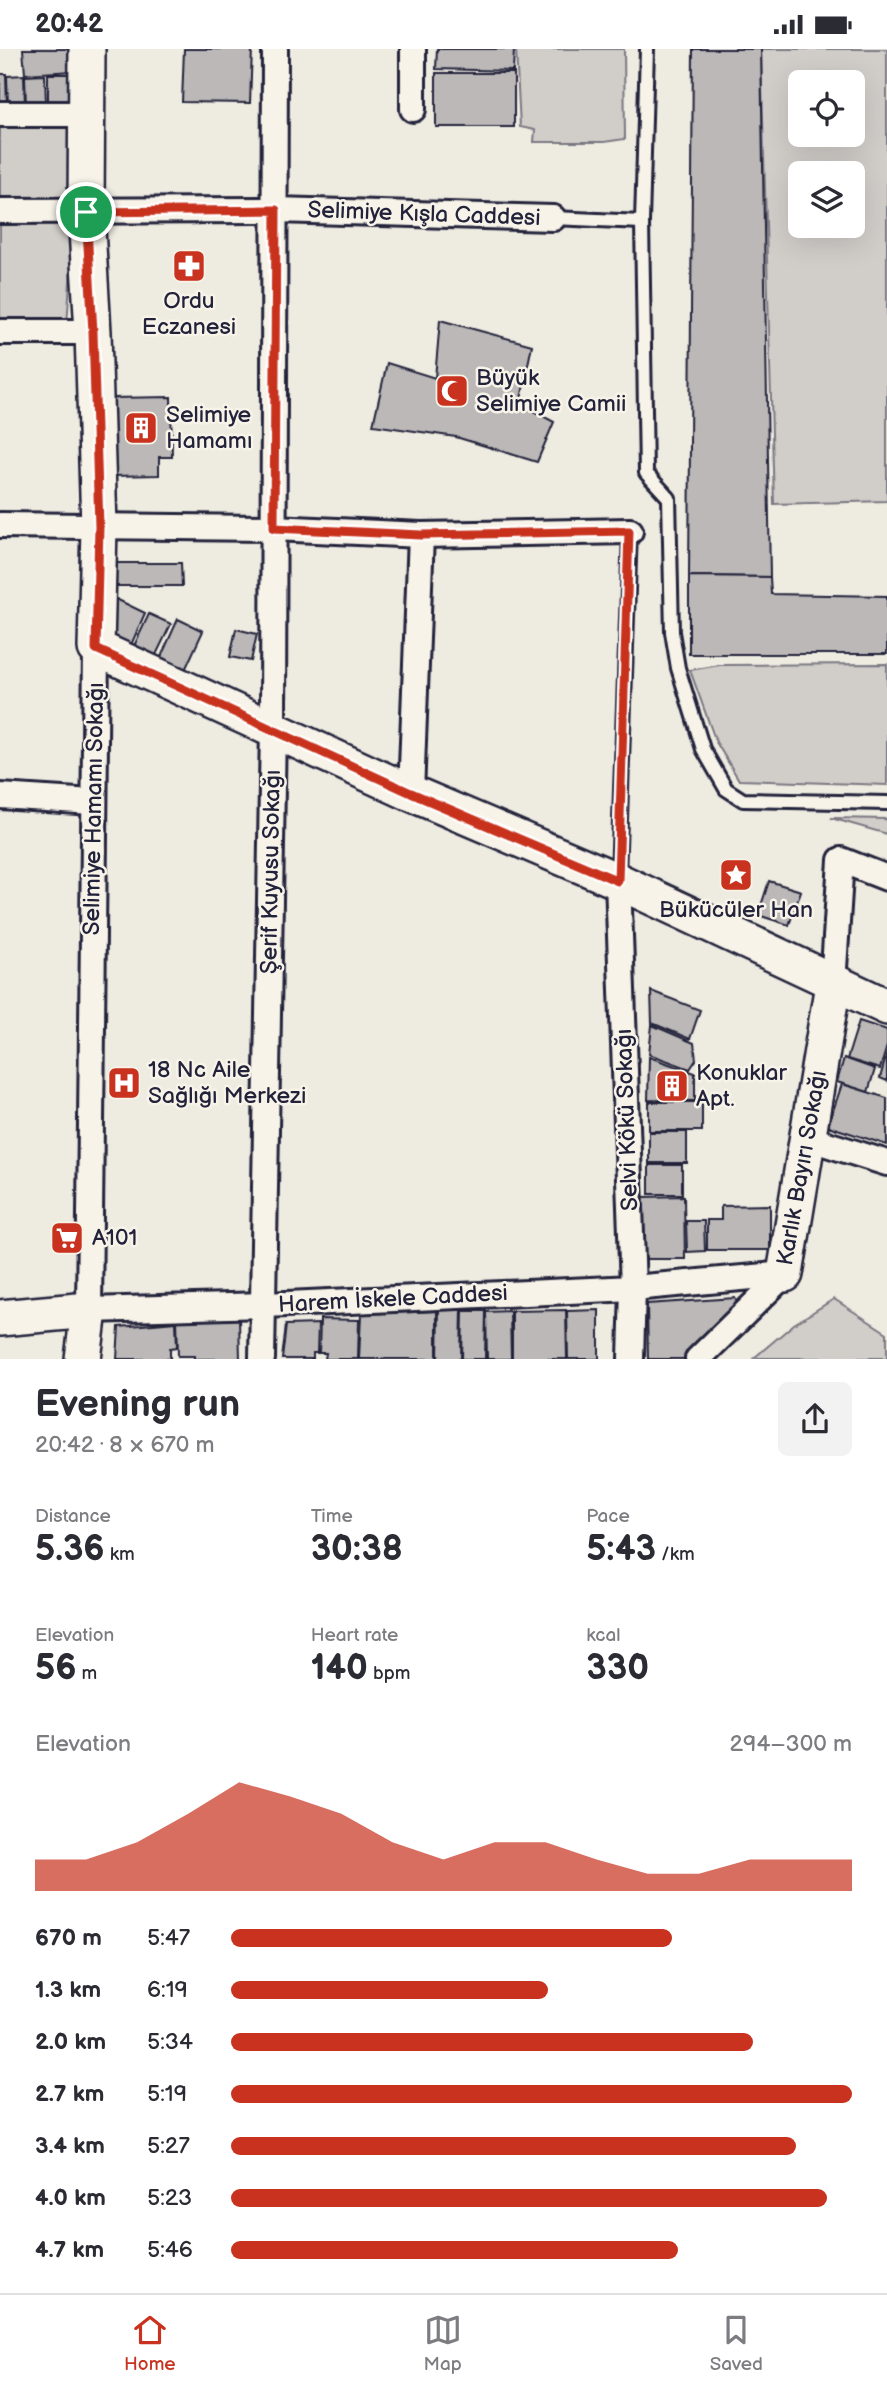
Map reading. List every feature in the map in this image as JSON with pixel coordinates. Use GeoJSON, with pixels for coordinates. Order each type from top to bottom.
{"type":"FeatureCollection","features":[{"type":"Feature","properties":{"kind":"street","name":"Selimiye Hamamı Sokağı"},"geometry":{"type":"LineString","coordinates":[[83,1359],[89,1310],[93,802],[99,527],[86,212],[87,49]]}},
{"type":"Feature","properties":{"kind":"street","name":"Şerif Kuyusu Sokağı"},"geometry":{"type":"LineString","coordinates":[[262,1359],[273,728],[275,49]]}},
{"type":"Feature","properties":{"kind":"street"},"geometry":{"type":"LineString","coordinates":[[412,109],[413,49]]}},
{"type":"Feature","properties":{"kind":"street"},"geometry":{"type":"LineString","coordinates":[[0,114],[88,114]]}},
{"type":"Feature","properties":{"kind":"street","name":"Selimiye Kışla Caddesi"},"geometry":{"type":"LineString","coordinates":[[0,211],[276,210],[553,218]]}},
{"type":"Feature","properties":{"kind":"street"},"geometry":{"type":"LineString","coordinates":[[0,332],[93,332]]}},
{"type":"Feature","properties":{"kind":"street"},"geometry":{"type":"LineString","coordinates":[[0,526],[274,528],[421,535],[629,531]]}},
{"type":"Feature","properties":{"kind":"street"},"geometry":{"type":"LineString","coordinates":[[411,793],[421,535]]}},
{"type":"Feature","properties":{"kind":"street"},"geometry":{"type":"LineString","coordinates":[[96,649],[411,793],[618,881],[887,1007]]}},
{"type":"Feature","properties":{"kind":"street"},"geometry":{"type":"LineString","coordinates":[[0,796],[93,802]]}},
{"type":"Feature","properties":{"kind":"street"},"geometry":{"type":"LineString","coordinates":[[833,984],[842,860],[887,878]]}},
{"type":"Feature","properties":{"kind":"street","name":"Selvi Kökü Sokağı"},"geometry":{"type":"LineString","coordinates":[[618,881],[633,1288],[631,1359]]}},
{"type":"Feature","properties":{"kind":"street","name":"Karlık Bayırı Sokağı"},"geometry":{"type":"LineString","coordinates":[[698,1359],[785,1274],[833,984]]}},
{"type":"Feature","properties":{"kind":"street"},"geometry":{"type":"LineString","coordinates":[[808,1138],[887,1163]]}},
{"type":"Feature","properties":{"kind":"street","name":"Harem İskele Caddesi"},"geometry":{"type":"LineString","coordinates":[[0,1318],[89,1310],[265,1305],[633,1288],[785,1274]]}},
{"type":"Feature","properties":{"kind":"lane"},"geometry":{"type":"LineString","coordinates":[[647,49],[642,222],[646,473],[669,498],[671,632],[678,669],[703,749],[726,789],[743,800],[887,803]]}},
{"type":"Feature","properties":{"kind":"lane"},"geometry":{"type":"LineString","coordinates":[[553,218],[642,222]]}},
{"type":"Feature","properties":{"kind":"lane"},"geometry":{"type":"LineString","coordinates":[[618,881],[629,531]]}},
{"type":"Feature","properties":{"kind":"shaded area"},"geometry":{"type":"Polygon","coordinates":[[[516,49],[624,49],[625,139],[604,142],[534,142],[535,130],[520,127],[516,49]]]}},
{"type":"Feature","properties":{"kind":"shaded area"},"geometry":{"type":"Polygon","coordinates":[[[761,49],[887,49],[887,501],[774,504],[761,49]]]}},
{"type":"Feature","properties":{"kind":"shaded area"},"geometry":{"type":"Polygon","coordinates":[[[81,117],[67,326],[0,325],[0,118],[81,117]]]}},
{"type":"Feature","properties":{"kind":"shaded area"},"geometry":{"type":"Polygon","coordinates":[[[887,664],[887,785],[739,780],[716,742],[690,670],[720,665],[887,664]]]}},
{"type":"Feature","properties":{"kind":"shaded area"},"geometry":{"type":"Polygon","coordinates":[[[831,818],[887,819],[887,834],[831,818]]]}},
{"type":"Feature","properties":{"kind":"shaded area"},"geometry":{"type":"Polygon","coordinates":[[[834,1299],[887,1333],[887,1358],[754,1358],[794,1324],[834,1299]]]}},
{"type":"Feature","properties":{"kind":"building"},"geometry":{"type":"Polygon","coordinates":[[[23,49],[71,49],[73,71],[25,74],[23,49]]]}},
{"type":"Feature","properties":{"kind":"building"},"geometry":{"type":"Polygon","coordinates":[[[184,49],[252,49],[250,103],[182,102],[184,49]]]}},
{"type":"Feature","properties":{"kind":"building"},"geometry":{"type":"Polygon","coordinates":[[[437,49],[514,49],[513,71],[436,69],[437,49]]]}},
{"type":"Feature","properties":{"kind":"building"},"geometry":{"type":"Polygon","coordinates":[[[693,49],[761,49],[770,577],[689,576],[693,49]]]}},
{"type":"Feature","properties":{"kind":"building"},"geometry":{"type":"Polygon","coordinates":[[[436,73],[514,73],[514,127],[436,127],[436,73]]]}},
{"type":"Feature","properties":{"kind":"building"},"geometry":{"type":"Polygon","coordinates":[[[0,74],[6,74],[7,108],[0,109],[0,74]]]}},
{"type":"Feature","properties":{"kind":"building"},"geometry":{"type":"Polygon","coordinates":[[[48,74],[74,74],[74,111],[48,111],[48,74]]]}},
{"type":"Feature","properties":{"kind":"building"},"geometry":{"type":"Polygon","coordinates":[[[24,75],[25,106],[8,106],[7,76],[24,75]]]}},
{"type":"Feature","properties":{"kind":"building"},"geometry":{"type":"Polygon","coordinates":[[[45,75],[46,106],[26,106],[25,76],[45,75]]]}},
{"type":"Feature","properties":{"kind":"building","name":"Büyük Selimiye Camii"},"geometry":{"type":"Polygon","coordinates":[[[440,320],[532,345],[520,404],[554,422],[537,462],[456,437],[373,425],[387,363],[435,378],[440,320]]]}},
{"type":"Feature","properties":{"kind":"building","name":"Selimiye Hamamı"},"geometry":{"type":"Polygon","coordinates":[[[171,397],[172,457],[159,457],[159,475],[112,476],[111,398],[171,397]]]}},
{"type":"Feature","properties":{"kind":"building"},"geometry":{"type":"Polygon","coordinates":[[[113,563],[181,563],[182,586],[113,586],[113,563]]]}},
{"type":"Feature","properties":{"kind":"building"},"geometry":{"type":"Polygon","coordinates":[[[689,576],[770,577],[771,594],[887,596],[887,654],[689,654],[689,576]]]}},
{"type":"Feature","properties":{"kind":"building"},"geometry":{"type":"Polygon","coordinates":[[[114,598],[145,613],[131,645],[109,635],[114,598]]]}},
{"type":"Feature","properties":{"kind":"building"},"geometry":{"type":"Polygon","coordinates":[[[149,614],[171,624],[155,657],[134,646],[149,614]]]}},
{"type":"Feature","properties":{"kind":"building"},"geometry":{"type":"Polygon","coordinates":[[[178,619],[203,631],[185,670],[160,659],[178,619]]]}},
{"type":"Feature","properties":{"kind":"building"},"geometry":{"type":"Polygon","coordinates":[[[236,629],[257,634],[251,661],[230,657],[236,629]]]}},
{"type":"Feature","properties":{"kind":"building"},"geometry":{"type":"Polygon","coordinates":[[[769,881],[801,891],[789,925],[758,915],[769,881]]]}},
{"type":"Feature","properties":{"kind":"building"},"geometry":{"type":"Polygon","coordinates":[[[651,991],[700,1010],[690,1039],[652,1023],[651,991]]]}},
{"type":"Feature","properties":{"kind":"building"},"geometry":{"type":"Polygon","coordinates":[[[859,1021],[887,1030],[887,1046],[880,1069],[847,1059],[859,1021]]]}},
{"type":"Feature","properties":{"kind":"building"},"geometry":{"type":"Polygon","coordinates":[[[652,1025],[694,1043],[696,1060],[690,1069],[649,1054],[652,1025]]]}},
{"type":"Feature","properties":{"kind":"building"},"geometry":{"type":"Polygon","coordinates":[[[887,1053],[887,1081],[880,1078],[887,1053]]]}},
{"type":"Feature","properties":{"kind":"building","name":"Konuklar Apt."},"geometry":{"type":"Polygon","coordinates":[[[649,1057],[695,1073],[695,1101],[648,1100],[649,1057]]]}},
{"type":"Feature","properties":{"kind":"building"},"geometry":{"type":"Polygon","coordinates":[[[844,1058],[875,1069],[868,1092],[837,1082],[844,1058]]]}},
{"type":"Feature","properties":{"kind":"building"},"geometry":{"type":"Polygon","coordinates":[[[842,1084],[887,1098],[887,1145],[828,1126],[842,1084]]]}},
{"type":"Feature","properties":{"kind":"building"},"geometry":{"type":"Polygon","coordinates":[[[649,1102],[702,1102],[702,1131],[649,1131],[649,1102]]]}},
{"type":"Feature","properties":{"kind":"building"},"geometry":{"type":"Polygon","coordinates":[[[649,1132],[687,1132],[687,1163],[649,1163],[649,1132]]]}},
{"type":"Feature","properties":{"kind":"building"},"geometry":{"type":"Polygon","coordinates":[[[649,1165],[682,1165],[682,1194],[649,1194],[649,1165]]]}},
{"type":"Feature","properties":{"kind":"building"},"geometry":{"type":"Polygon","coordinates":[[[684,1196],[685,1259],[644,1259],[643,1197],[684,1196]]]}},
{"type":"Feature","properties":{"kind":"building"},"geometry":{"type":"Polygon","coordinates":[[[770,1205],[770,1250],[707,1250],[707,1220],[721,1220],[721,1206],[770,1205]]]}},
{"type":"Feature","properties":{"kind":"building"},"geometry":{"type":"Polygon","coordinates":[[[686,1221],[704,1221],[705,1251],[687,1252],[686,1221]]]}},
{"type":"Feature","properties":{"kind":"building"},"geometry":{"type":"Polygon","coordinates":[[[735,1298],[739,1307],[683,1359],[648,1359],[647,1304],[735,1298]]]}},
{"type":"Feature","properties":{"kind":"building"},"geometry":{"type":"Polygon","coordinates":[[[439,1308],[462,1308],[461,1359],[438,1359],[439,1308]]]}},
{"type":"Feature","properties":{"kind":"building"},"geometry":{"type":"Polygon","coordinates":[[[566,1310],[567,1359],[512,1359],[512,1311],[566,1310]]]}},
{"type":"Feature","properties":{"kind":"building"},"geometry":{"type":"Polygon","coordinates":[[[599,1310],[599,1359],[568,1359],[567,1311],[599,1310]]]}},
{"type":"Feature","properties":{"kind":"building"},"geometry":{"type":"Polygon","coordinates":[[[437,1311],[437,1359],[359,1359],[361,1314],[437,1311]]]}},
{"type":"Feature","properties":{"kind":"building"},"geometry":{"type":"Polygon","coordinates":[[[463,1311],[486,1311],[485,1359],[462,1359],[463,1311]]]}},
{"type":"Feature","properties":{"kind":"building"},"geometry":{"type":"Polygon","coordinates":[[[510,1311],[511,1359],[487,1359],[486,1312],[510,1311]]]}},
{"type":"Feature","properties":{"kind":"building"},"geometry":{"type":"Polygon","coordinates":[[[177,1318],[239,1318],[240,1359],[194,1359],[194,1356],[178,1356],[177,1318]]]}},
{"type":"Feature","properties":{"kind":"building"},"geometry":{"type":"Polygon","coordinates":[[[320,1319],[359,1320],[358,1359],[325,1359],[326,1353],[319,1353],[320,1319]]]}},
{"type":"Feature","properties":{"kind":"building"},"geometry":{"type":"Polygon","coordinates":[[[176,1322],[177,1347],[170,1348],[170,1359],[117,1359],[119,1327],[176,1322]]]}},
{"type":"Feature","properties":{"kind":"building"},"geometry":{"type":"Polygon","coordinates":[[[318,1324],[317,1353],[313,1353],[313,1359],[282,1359],[286,1325],[318,1324]]]}},
{"type":"Feature","properties":{"kind":"place","name":"Ordu Eczanesi"},"geometry":{"type":"Point","coordinates":[189,266]}},
{"type":"Feature","properties":{"kind":"place","name":"Büyük Selimiye Camii"},"geometry":{"type":"Point","coordinates":[452,391]}},
{"type":"Feature","properties":{"kind":"place","name":"Selimiye Hamamı"},"geometry":{"type":"Point","coordinates":[141,428]}},
{"type":"Feature","properties":{"kind":"place","name":"Bükücüler Han"},"geometry":{"type":"Point","coordinates":[736,875]}},
{"type":"Feature","properties":{"kind":"place","name":"18 Nc Aile Sağlığı Merkezi"},"geometry":{"type":"Point","coordinates":[124,1083]}},
{"type":"Feature","properties":{"kind":"place","name":"Konuklar Apt."},"geometry":{"type":"Point","coordinates":[672,1086]}},
{"type":"Feature","properties":{"kind":"place","name":"A101"},"geometry":{"type":"Point","coordinates":[67,1238]}},
{"type":"Feature","properties":{"kind":"route"},"geometry":{"type":"LineString","coordinates":[[276,210],[274,528],[421,535],[629,531],[618,881],[411,793],[96,649],[99,527],[86,212],[276,210]]}}]}
